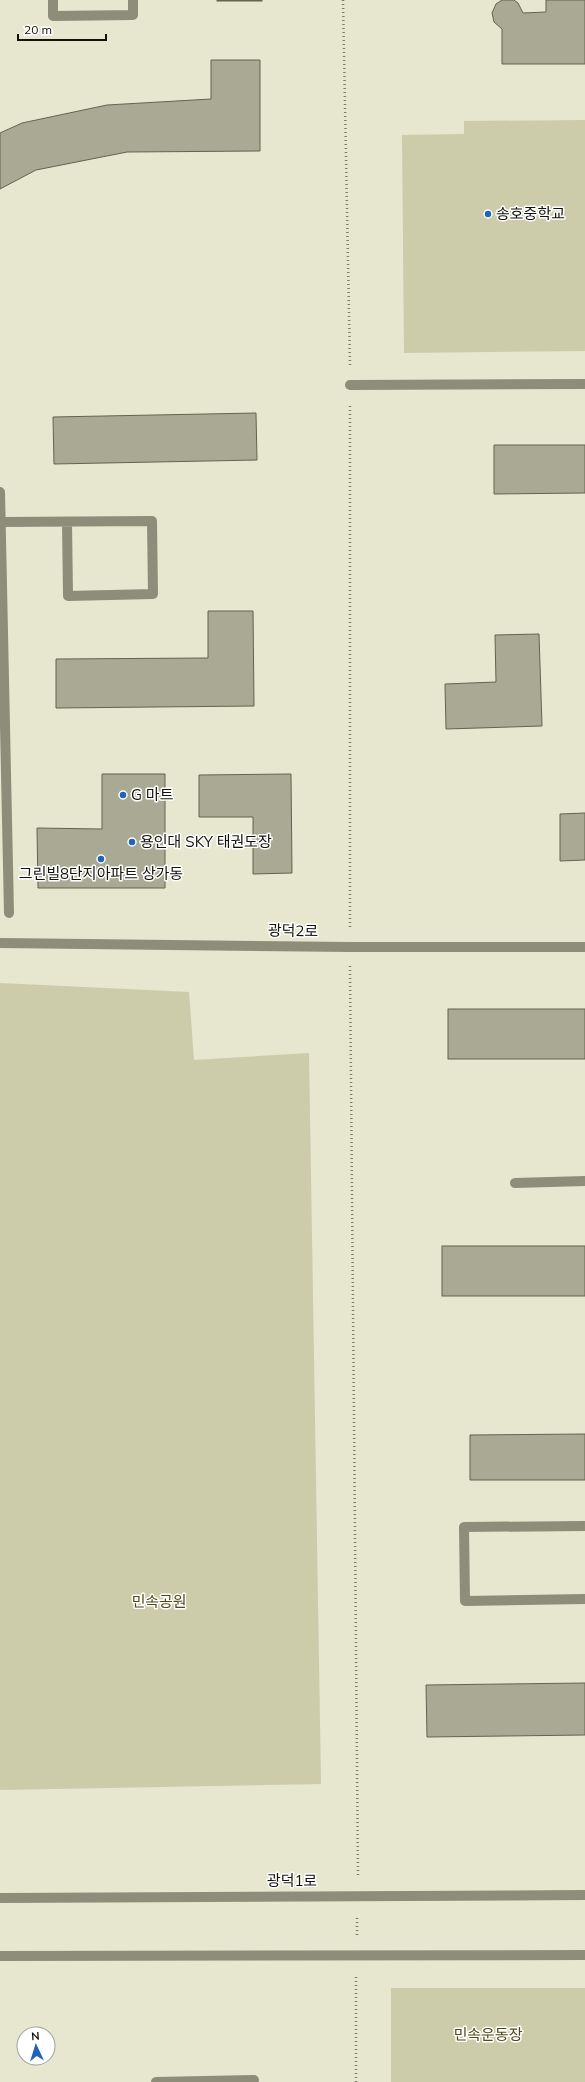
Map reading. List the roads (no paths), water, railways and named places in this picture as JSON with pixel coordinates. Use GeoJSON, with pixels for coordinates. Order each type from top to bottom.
{"type":"FeatureCollection","features":[{"type":"Feature","properties":{"kind":"street"},"geometry":{"type":"LineString","coordinates":[[53,0],[53,16],[133,15],[133,0]]}},
{"type":"Feature","properties":{"kind":"street"},"geometry":{"type":"LineString","coordinates":[[350,385],[585,384]]}},
{"type":"Feature","properties":{"kind":"street"},"geometry":{"type":"LineString","coordinates":[[0,492],[1,613],[9,913]]}},
{"type":"Feature","properties":{"kind":"street"},"geometry":{"type":"LineString","coordinates":[[1,522],[67,522],[152,522],[154,594],[68,596],[67,522]]}},
{"type":"Feature","properties":{"kind":"street","name":"광덕2로"},"geometry":{"type":"LineString","coordinates":[[0,944],[350,947],[585,947]]}},
{"type":"Feature","properties":{"kind":"street"},"geometry":{"type":"LineString","coordinates":[[515,1183],[585,1181]]}},
{"type":"Feature","properties":{"kind":"street"},"geometry":{"type":"LineString","coordinates":[[585,1526],[464,1527],[465,1601],[585,1599]]}},
{"type":"Feature","properties":{"kind":"street","name":"광덕1로"},"geometry":{"type":"LineString","coordinates":[[0,1898],[585,1896]]}},
{"type":"Feature","properties":{"kind":"street"},"geometry":{"type":"LineString","coordinates":[[0,1956],[585,1954]]}},
{"type":"Feature","properties":{"kind":"street"},"geometry":{"type":"LineString","coordinates":[[156,2082],[254,2080]]}},
{"type":"Feature","properties":{"kind":"place","name":"송호중학교"},"geometry":{"type":"Point","coordinates":[488,214]}},
{"type":"Feature","properties":{"kind":"place","name":"G 마트"},"geometry":{"type":"Point","coordinates":[123,795]}},
{"type":"Feature","properties":{"kind":"place","name":"용인대 SKY 태권도장"},"geometry":{"type":"Point","coordinates":[132,842]}},
{"type":"Feature","properties":{"kind":"place","name":"그린빌8단지아파트 상가동"},"geometry":{"type":"Point","coordinates":[101,859]}},
{"type":"Feature","properties":{"kind":"park label","name":"민속공원"},"geometry":{"type":"Point","coordinates":[159,1602]}},
{"type":"Feature","properties":{"kind":"park label","name":"민속운동장"},"geometry":{"type":"Point","coordinates":[488,2035]}}]}
